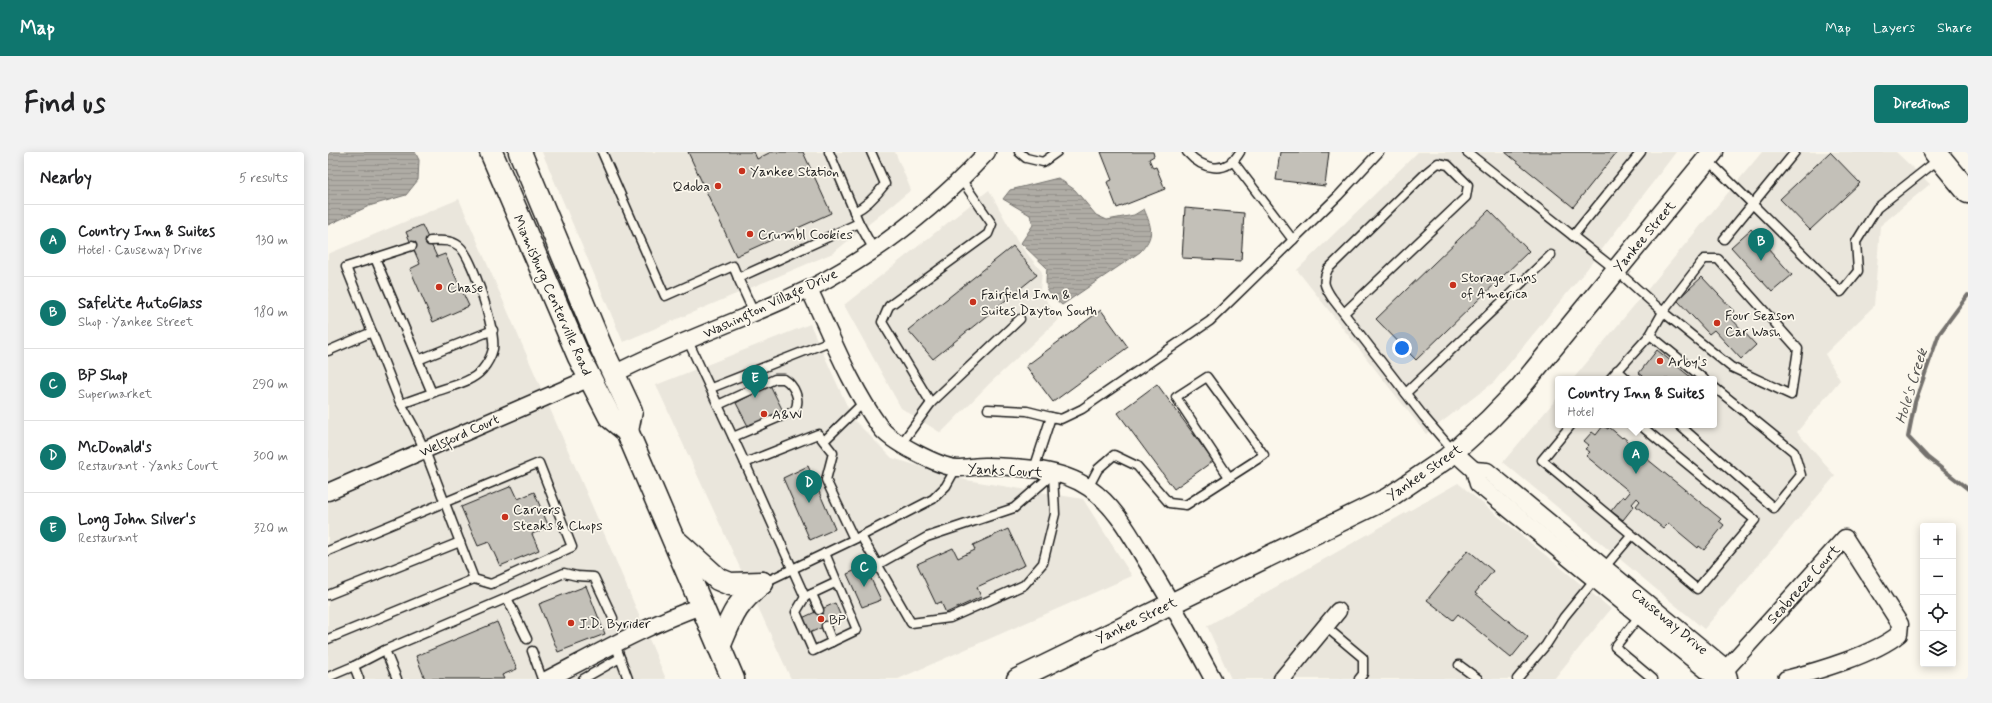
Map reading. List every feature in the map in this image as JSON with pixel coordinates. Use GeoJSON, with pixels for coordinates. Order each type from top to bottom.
{"type":"FeatureCollection","features":[{"type":"Feature","properties":{"kind":"main road","name":"Miamisburg Centerville Road"},"geometry":{"type":"LineString","coordinates":[[491,152],[570,336],[590,378],[610,417],[627,427]]}},
{"type":"Feature","properties":{"kind":"main road","name":"Miamisburg Centerville Road"},"geometry":{"type":"LineString","coordinates":[[520,152],[601,347],[631,410],[627,427],[672,539],[732,679]]}},
{"type":"Feature","properties":{"kind":"main road"},"geometry":{"type":"LineString","coordinates":[[1942,157],[1965,189]]}},
{"type":"Feature","properties":{"kind":"main road"},"geometry":{"type":"LineString","coordinates":[[570,336],[592,351],[598,365],[606,374],[614,374]]}},
{"type":"Feature","properties":{"kind":"main road"},"geometry":{"type":"LineString","coordinates":[[672,539],[682,545],[718,579],[730,584],[762,583]]}},
{"type":"Feature","properties":{"kind":"main road"},"geometry":{"type":"LineString","coordinates":[[719,647],[733,612],[746,596],[762,583]]}},
{"type":"Feature","properties":{"kind":"street","name":"Washington Village Drive"},"geometry":{"type":"LineString","coordinates":[[614,374],[824,282],[874,250],[932,206],[987,152]]}},
{"type":"Feature","properties":{"kind":"street","name":"Yankee Street"},"geometry":{"type":"LineString","coordinates":[[1017,679],[1388,498],[1417,480],[1454,452],[1489,420],[1519,389],[1710,156]]}},
{"type":"Feature","properties":{"kind":"street","name":"Yanks Court"},"geometry":{"type":"LineString","coordinates":[[809,289],[864,402],[880,429],[901,444],[930,459],[956,468],[984,466],[1034,469],[1066,477],[1088,488],[1123,524],[1172,603],[1213,679]]}},
{"type":"Feature","properties":{"kind":"street","name":"Welsford Court"},"geometry":{"type":"LineString","coordinates":[[328,492],[590,378]]}},
{"type":"Feature","properties":{"kind":"street","name":"Causeway Drive"},"geometry":{"type":"LineString","coordinates":[[1454,452],[1474,470],[1478,484],[1600,573],[1722,676]]}},
{"type":"Feature","properties":{"kind":"street","name":"Seabreeze Court"},"geometry":{"type":"LineString","coordinates":[[1722,676],[1845,538],[1900,624],[1899,634],[1888,643],[1814,672],[1786,679]]}},
{"type":"Feature","properties":{"kind":"street"},"geometry":{"type":"LineString","coordinates":[[548,679],[618,651],[670,617],[701,606]]}},
{"type":"Feature","properties":{"kind":"street"},"geometry":{"type":"LineString","coordinates":[[1282,679],[1338,611]]}},
{"type":"Feature","properties":{"kind":"lane"},"geometry":{"type":"LineString","coordinates":[[602,152],[666,296],[733,266],[754,313]]}},
{"type":"Feature","properties":{"kind":"lane"},"geometry":{"type":"LineString","coordinates":[[829,152],[859,223],[874,250]]}},
{"type":"Feature","properties":{"kind":"lane"},"geometry":{"type":"LineString","coordinates":[[854,212],[862,209],[875,197],[885,184],[871,152]]}},
{"type":"Feature","properties":{"kind":"lane"},"geometry":{"type":"LineString","coordinates":[[1019,152],[1026,158],[1043,162],[1057,152]]}},
{"type":"Feature","properties":{"kind":"lane"},"geometry":{"type":"LineString","coordinates":[[1187,152],[1196,162],[1204,166],[1219,167],[1232,160],[1240,152]]}},
{"type":"Feature","properties":{"kind":"lane"},"geometry":{"type":"LineString","coordinates":[[988,409],[1027,411],[1061,419],[1082,409],[1210,321],[1344,190],[1379,152]]}},
{"type":"Feature","properties":{"kind":"lane"},"geometry":{"type":"LineString","coordinates":[[1467,152],[1616,270],[1663,312],[1731,367],[1791,395],[1798,349],[1718,259],[1704,259],[1663,312],[1650,335],[1612,376]]}},
{"type":"Feature","properties":{"kind":"lane"},"geometry":{"type":"LineString","coordinates":[[1573,236],[1641,152]]}},
{"type":"Feature","properties":{"kind":"lane"},"geometry":{"type":"LineString","coordinates":[[1724,239],[1795,152]]}},
{"type":"Feature","properties":{"kind":"lane"},"geometry":{"type":"LineString","coordinates":[[1710,156],[1752,204],[1841,292],[1858,271],[1856,242],[1877,208],[1942,157]]}},
{"type":"Feature","properties":{"kind":"lane"},"geometry":{"type":"LineString","coordinates":[[1232,160],[1294,240]]}},
{"type":"Feature","properties":{"kind":"lane"},"geometry":{"type":"LineString","coordinates":[[1344,313],[1466,197],[1468,185],[1460,175],[1448,165],[1438,163],[1427,172],[1328,269],[1324,278],[1325,288],[1344,313],[1406,393],[1454,452]]}},
{"type":"Feature","properties":{"kind":"lane"},"geometry":{"type":"LineString","coordinates":[[931,403],[882,322],[889,306],[988,234],[992,224],[961,179]]}},
{"type":"Feature","properties":{"kind":"lane"},"geometry":{"type":"LineString","coordinates":[[738,278],[859,223]]}},
{"type":"Feature","properties":{"kind":"lane"},"geometry":{"type":"LineString","coordinates":[[401,404],[472,378],[482,371],[493,348],[492,330],[470,261],[460,246],[451,242],[430,241]]}},
{"type":"Feature","properties":{"kind":"lane"},"geometry":{"type":"LineString","coordinates":[[412,246],[346,267],[401,404],[425,451],[474,579]]}},
{"type":"Feature","properties":{"kind":"lane"},"geometry":{"type":"LineString","coordinates":[[1406,393],[1551,255]]}},
{"type":"Feature","properties":{"kind":"lane"},"geometry":{"type":"LineString","coordinates":[[375,258],[432,393]]}},
{"type":"Feature","properties":{"kind":"lane"},"geometry":{"type":"LineString","coordinates":[[901,444],[931,403],[1020,319]]}},
{"type":"Feature","properties":{"kind":"lane"},"geometry":{"type":"LineString","coordinates":[[418,360],[492,330]]}},
{"type":"Feature","properties":{"kind":"lane"},"geometry":{"type":"LineString","coordinates":[[328,351],[372,332]]}},
{"type":"Feature","properties":{"kind":"lane"},"geometry":{"type":"LineString","coordinates":[[1650,335],[1700,376]]}},
{"type":"Feature","properties":{"kind":"lane"},"geometry":{"type":"LineString","coordinates":[[711,388],[833,340]]}},
{"type":"Feature","properties":{"kind":"lane"},"geometry":{"type":"LineString","coordinates":[[688,341],[711,388],[792,568],[819,610]]}},
{"type":"Feature","properties":{"kind":"lane"},"geometry":{"type":"LineString","coordinates":[[1617,370],[1624,376]]}},
{"type":"Feature","properties":{"kind":"lane"},"geometry":{"type":"LineString","coordinates":[[1088,488],[1098,469],[1114,455],[1138,466],[1169,503],[1186,506],[1264,455],[1207,377],[1176,397],[1229,477]]}},
{"type":"Feature","properties":{"kind":"lane"},"geometry":{"type":"LineString","coordinates":[[718,405],[775,379],[784,379],[793,389],[798,402],[794,411],[733,437]]}},
{"type":"Feature","properties":{"kind":"lane"},"geometry":{"type":"LineString","coordinates":[[1683,428],[1774,508],[1801,475],[1794,452],[1717,389]]}},
{"type":"Feature","properties":{"kind":"lane"},"geometry":{"type":"LineString","coordinates":[[824,441],[864,402]]}},
{"type":"Feature","properties":{"kind":"lane"},"geometry":{"type":"LineString","coordinates":[[1034,469],[1051,417]]}},
{"type":"Feature","properties":{"kind":"lane"},"geometry":{"type":"LineString","coordinates":[[1569,428],[1542,460],[1697,589],[1755,520],[1644,428]]}},
{"type":"Feature","properties":{"kind":"lane"},"geometry":{"type":"LineString","coordinates":[[745,463],[818,434],[832,453],[826,480],[857,538],[877,565],[911,623],[950,618],[1024,585],[1043,564],[1055,514],[1053,474]]}},
{"type":"Feature","properties":{"kind":"lane"},"geometry":{"type":"LineString","coordinates":[[328,551],[539,463],[572,548],[491,584],[474,579],[328,639]]}},
{"type":"Feature","properties":{"kind":"lane"},"geometry":{"type":"LineString","coordinates":[[762,583],[857,538],[934,498],[946,486],[956,468]]}},
{"type":"Feature","properties":{"kind":"lane"},"geometry":{"type":"LineString","coordinates":[[877,565],[927,537],[1014,508],[1053,474]]}},
{"type":"Feature","properties":{"kind":"lane"},"geometry":{"type":"LineString","coordinates":[[1518,679],[1546,645],[1564,617],[1632,535]]}},
{"type":"Feature","properties":{"kind":"lane"},"geometry":{"type":"LineString","coordinates":[[328,595],[460,542]]}},
{"type":"Feature","properties":{"kind":"lane"},"geometry":{"type":"LineString","coordinates":[[825,553],[857,630],[813,651],[796,612],[809,595],[837,582]]}},
{"type":"Feature","properties":{"kind":"lane"},"geometry":{"type":"LineString","coordinates":[[328,677],[386,650],[564,573],[577,576],[594,577],[613,618]]}},
{"type":"Feature","properties":{"kind":"lane"},"geometry":{"type":"LineString","coordinates":[[507,598],[527,638]]}},
{"type":"Feature","properties":{"kind":"lane"},"geometry":{"type":"LineString","coordinates":[[1645,610],[1615,647],[1653,679]]}},
{"type":"Feature","properties":{"kind":"lane"},"geometry":{"type":"LineString","coordinates":[[826,626],[832,642]]}},
{"type":"Feature","properties":{"kind":"lane"},"geometry":{"type":"LineString","coordinates":[[1326,627],[1363,658],[1363,674],[1359,679]]}},
{"type":"Feature","properties":{"kind":"lane"},"geometry":{"type":"LineString","coordinates":[[386,650],[397,679]]}},
{"type":"Feature","properties":{"kind":"lane"},"geometry":{"type":"LineString","coordinates":[[532,651],[542,679]]}},
{"type":"Feature","properties":{"kind":"lane"},"geometry":{"type":"LineString","coordinates":[[583,679],[618,651],[628,679]]}},
{"type":"Feature","properties":{"kind":"lane"},"geometry":{"type":"LineString","coordinates":[[1459,665],[1478,679]]}},
{"type":"Feature","properties":{"kind":"lane"},"geometry":{"type":"LineString","coordinates":[[354,666],[359,679]]}},
{"type":"Feature","properties":{"kind":"shaded area"},"geometry":{"type":"Polygon","coordinates":[[[328,152],[415,152],[419,160],[418,180],[406,195],[369,206],[328,225],[328,152]]]}},
{"type":"Feature","properties":{"kind":"shaded area"},"geometry":{"type":"Polygon","coordinates":[[[542,152],[895,152],[911,190],[833,253],[623,342],[542,152]]]}},
{"type":"Feature","properties":{"kind":"shaded area"},"geometry":{"type":"Polygon","coordinates":[[[1418,152],[1676,152],[1587,269],[1494,382],[1426,434],[1297,270],[1418,152]]]}},
{"type":"Feature","properties":{"kind":"shaded area"},"geometry":{"type":"Polygon","coordinates":[[[1762,152],[1896,152],[1930,184],[1880,226],[1874,306],[1825,354],[1840,380],[1797,432],[1835,476],[1704,629],[1503,462],[1555,401],[1555,428],[1717,428],[1717,376],[1575,376],[1762,152]]]}},
{"type":"Feature","properties":{"kind":"shaded area"},"geometry":{"type":"Polygon","coordinates":[[[1058,178],[1075,190],[1096,215],[1107,220],[1134,215],[1144,209],[1149,221],[1151,232],[1148,241],[1140,252],[1062,305],[1047,290],[1047,268],[1021,243],[1033,225],[1030,215],[1003,199],[1010,190],[1058,178]]]}},
{"type":"Feature","properties":{"kind":"shaded area"},"geometry":{"type":"Polygon","coordinates":[[[989,190],[1017,241],[1042,272],[1040,291],[1059,319],[989,384],[941,433],[901,408],[844,305],[989,190]]]}},
{"type":"Feature","properties":{"kind":"shaded area"},"geometry":{"type":"Polygon","coordinates":[[[459,199],[666,679],[328,679],[328,254],[459,199]]]}},
{"type":"Feature","properties":{"kind":"shaded area"},"geometry":{"type":"Polygon","coordinates":[[[810,324],[853,419],[892,458],[966,480],[1083,499],[1132,576],[898,679],[791,679],[656,385],[810,324]]]}},
{"type":"Feature","properties":{"kind":"shaded area"},"geometry":{"type":"Polygon","coordinates":[[[1458,483],[1611,609],[1554,679],[1231,679],[1207,626],[1458,483]]]}},
{"type":"Feature","properties":{"kind":"building"},"geometry":{"type":"Polygon","coordinates":[[[688,152],[754,152],[757,159],[771,152],[803,152],[831,213],[736,256],[688,152]]]}},
{"type":"Feature","properties":{"kind":"building"},"geometry":{"type":"Polygon","coordinates":[[[1101,152],[1153,152],[1154,156],[1149,159],[1153,168],[1156,167],[1165,189],[1117,208],[1107,182],[1112,180],[1101,152]]]}},
{"type":"Feature","properties":{"kind":"building"},"geometry":{"type":"Polygon","coordinates":[[[1280,152],[1329,152],[1325,186],[1276,180],[1280,152]]]}},
{"type":"Feature","properties":{"kind":"building"},"geometry":{"type":"Polygon","coordinates":[[[1505,152],[1617,152],[1573,207],[1505,152]]]}},
{"type":"Feature","properties":{"kind":"building"},"geometry":{"type":"Polygon","coordinates":[[[1830,152],[1860,183],[1810,230],[1780,199],[1830,152]]]}},
{"type":"Feature","properties":{"kind":"building"},"geometry":{"type":"Polygon","coordinates":[[[1185,208],[1244,213],[1241,261],[1182,258],[1185,208]]]}},
{"type":"Feature","properties":{"kind":"building","name":"Storage Inns of America"},"geometry":{"type":"Polygon","coordinates":[[[1489,210],[1529,251],[1416,360],[1376,319],[1489,210]]]}},
{"type":"Feature","properties":{"kind":"building","name":"Chase"},"geometry":{"type":"Polygon","coordinates":[[[422,225],[437,257],[445,254],[469,306],[433,322],[410,269],[420,264],[406,232],[422,225]]]}},
{"type":"Feature","properties":{"kind":"building"},"geometry":{"type":"Polygon","coordinates":[[[1751,229],[1792,275],[1772,292],[1731,247],[1751,229]]]}},
{"type":"Feature","properties":{"kind":"building","name":"Fairfield Inn & Suites Dayton South"},"geometry":{"type":"Polygon","coordinates":[[[1013,246],[1037,275],[933,359],[908,330],[1013,246]]]}},
{"type":"Feature","properties":{"kind":"building","name":"Four Season Car Wash"},"geometry":{"type":"Polygon","coordinates":[[[1702,277],[1734,311],[1729,316],[1756,345],[1741,359],[1714,330],[1709,334],[1677,300],[1702,277]]]}},
{"type":"Feature","properties":{"kind":"building"},"geometry":{"type":"Polygon","coordinates":[[[1101,310],[1128,347],[1053,402],[1026,366],[1101,310]]]}},
{"type":"Feature","properties":{"kind":"building","name":"Arby's"},"geometry":{"type":"Polygon","coordinates":[[[1657,350],[1689,376],[1643,376],[1639,373],[1657,350]]]}},
{"type":"Feature","properties":{"kind":"building"},"geometry":{"type":"Polygon","coordinates":[[[1157,384],[1213,461],[1174,489],[1118,413],[1157,384]]]}},
{"type":"Feature","properties":{"kind":"building"},"geometry":{"type":"Polygon","coordinates":[[[770,385],[783,411],[749,428],[736,403],[770,385]]]}},
{"type":"Feature","properties":{"kind":"building"},"geometry":{"type":"Polygon","coordinates":[[[1601,428],[1610,428],[1638,449],[1636,450],[1721,519],[1719,521],[1724,525],[1704,550],[1699,546],[1698,548],[1668,523],[1663,528],[1636,506],[1640,501],[1637,498],[1632,504],[1634,506],[1623,520],[1611,511],[1623,496],[1625,498],[1630,492],[1586,456],[1590,452],[1585,449],[1589,445],[1584,441],[1592,432],[1596,435],[1601,428]]]}},
{"type":"Feature","properties":{"kind":"building"},"geometry":{"type":"Polygon","coordinates":[[[808,466],[835,529],[810,540],[783,478],[808,466]]]}},
{"type":"Feature","properties":{"kind":"building","name":"Carvers Steaks & Chops"},"geometry":{"type":"Polygon","coordinates":[[[512,486],[518,499],[534,492],[549,527],[532,534],[539,550],[500,566],[489,542],[478,546],[461,507],[512,486]]]}},
{"type":"Feature","properties":{"kind":"building"},"geometry":{"type":"Polygon","coordinates":[[[1008,529],[1025,565],[977,587],[981,597],[946,613],[941,602],[936,604],[917,564],[953,548],[958,558],[975,550],[973,545],[1008,529]]]}},
{"type":"Feature","properties":{"kind":"building"},"geometry":{"type":"Polygon","coordinates":[[[1468,550],[1493,571],[1475,593],[1528,637],[1511,658],[1458,614],[1453,620],[1427,600],[1468,550]]]}},
{"type":"Feature","properties":{"kind":"building"},"geometry":{"type":"Polygon","coordinates":[[[865,566],[881,600],[862,607],[847,574],[865,566]]]}},
{"type":"Feature","properties":{"kind":"building"},"geometry":{"type":"Polygon","coordinates":[[[586,586],[605,634],[558,652],[539,604],[586,586]]]}},
{"type":"Feature","properties":{"kind":"building","name":"BP"},"geometry":{"type":"Polygon","coordinates":[[[835,603],[842,619],[807,634],[800,619],[835,603]]]}},
{"type":"Feature","properties":{"kind":"building"},"geometry":{"type":"Polygon","coordinates":[[[497,622],[517,669],[502,675],[504,679],[425,679],[416,656],[497,622]]]}},
{"type":"Feature","properties":{"kind":"waterway","name":"Hole's Creek"},"geometry":{"type":"LineString","coordinates":[[1968,295],[1939,334],[1915,402],[1908,437],[1927,457],[1968,489]]}},
{"type":"Feature","properties":{"kind":"place","name":"Yankee Station"},"geometry":{"type":"Point","coordinates":[742,171]}},
{"type":"Feature","properties":{"kind":"place","name":"Qdoba"},"geometry":{"type":"Point","coordinates":[718,186]}},
{"type":"Feature","properties":{"kind":"place","name":"Crumbl Cookies"},"geometry":{"type":"Point","coordinates":[750,234]}},
{"type":"Feature","properties":{"kind":"place","name":"Safelite AutoGlass"},"geometry":{"type":"Point","coordinates":[1761,261]}},
{"type":"Feature","properties":{"kind":"place","name":"Storage Inns of America"},"geometry":{"type":"Point","coordinates":[1453,285]}},
{"type":"Feature","properties":{"kind":"place","name":"Chase"},"geometry":{"type":"Point","coordinates":[439,287]}},
{"type":"Feature","properties":{"kind":"place","name":"Fairfield Inn & Suites Dayton South"},"geometry":{"type":"Point","coordinates":[973,302]}},
{"type":"Feature","properties":{"kind":"place","name":"Four Season Car Wash"},"geometry":{"type":"Point","coordinates":[1717,323]}},
{"type":"Feature","properties":{"kind":"place","name":"Arby's"},"geometry":{"type":"Point","coordinates":[1660,361]}},
{"type":"Feature","properties":{"kind":"place","name":"Long John Silver's"},"geometry":{"type":"Point","coordinates":[755,398]}},
{"type":"Feature","properties":{"kind":"place","name":"A&W"},"geometry":{"type":"Point","coordinates":[764,414]}},
{"type":"Feature","properties":{"kind":"place","name":"Country Inn & Suites"},"geometry":{"type":"Point","coordinates":[1636,474]}},
{"type":"Feature","properties":{"kind":"place","name":"McDonald's"},"geometry":{"type":"Point","coordinates":[809,503]}},
{"type":"Feature","properties":{"kind":"place","name":"Carvers Steaks & Chops"},"geometry":{"type":"Point","coordinates":[505,517]}},
{"type":"Feature","properties":{"kind":"place","name":"BP Shop"},"geometry":{"type":"Point","coordinates":[864,587]}},
{"type":"Feature","properties":{"kind":"place","name":"BP"},"geometry":{"type":"Point","coordinates":[821,619]}},
{"type":"Feature","properties":{"kind":"place","name":"J.D. Byrider"},"geometry":{"type":"Point","coordinates":[571,623]}}]}
